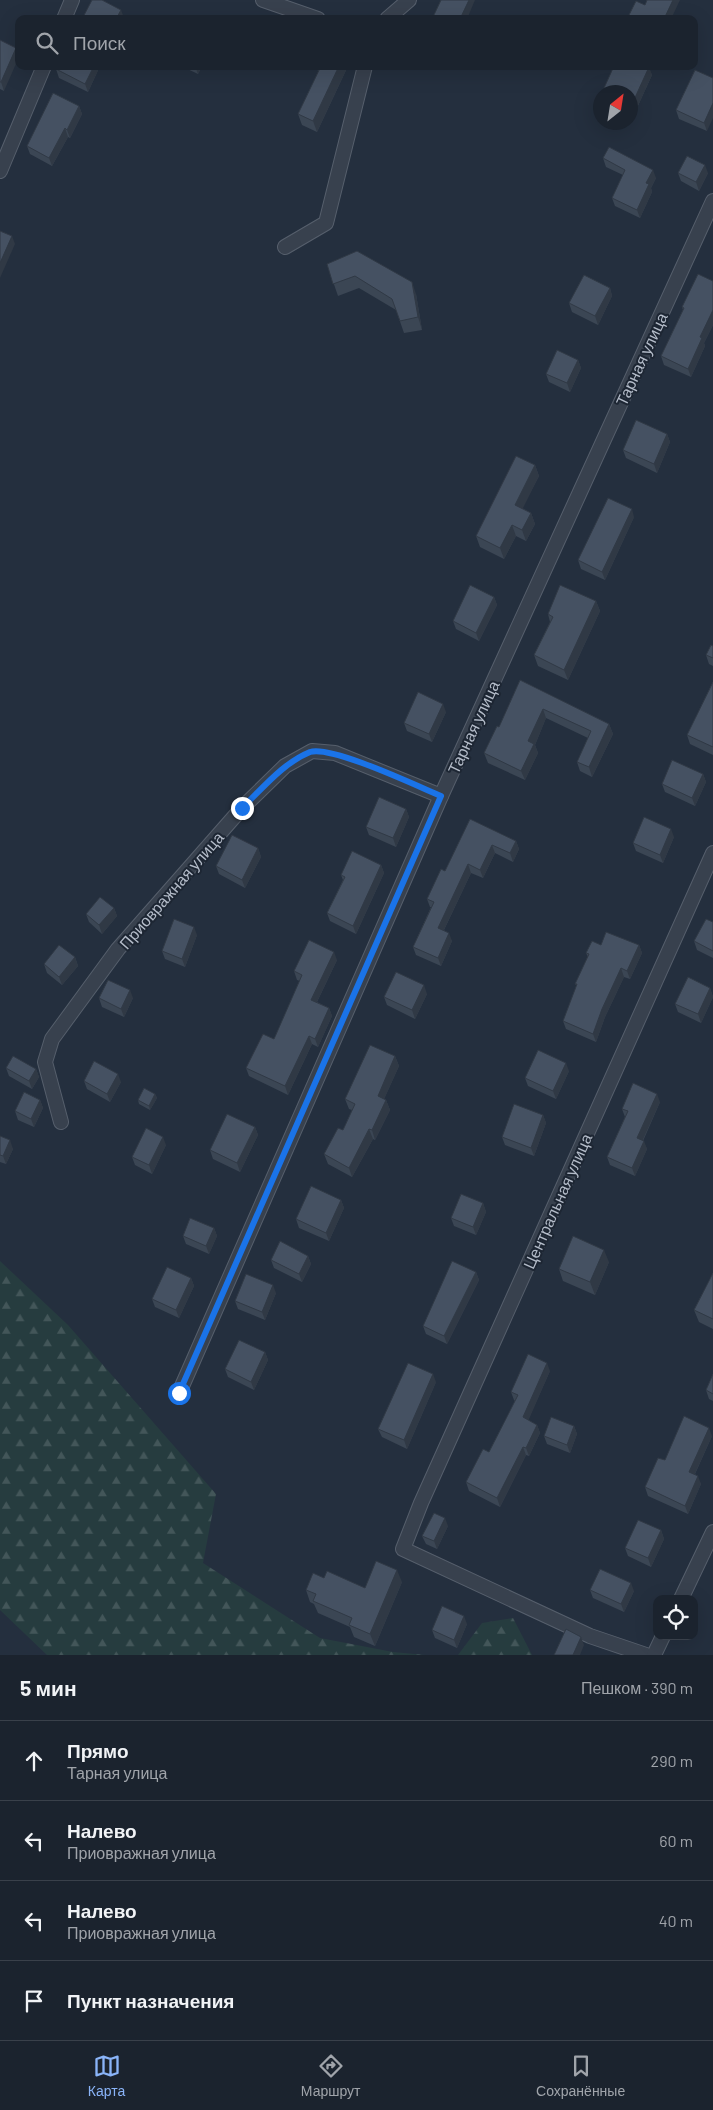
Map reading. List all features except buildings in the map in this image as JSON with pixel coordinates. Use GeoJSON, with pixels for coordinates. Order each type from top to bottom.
{"type":"FeatureCollection","features":[{"type":"Feature","properties":{"kind":"street"},"geometry":{"type":"LineString","coordinates":[[66,15],[72,0]]}},
{"type":"Feature","properties":{"kind":"street"},"geometry":{"type":"LineString","coordinates":[[263,0],[306,15]]}},
{"type":"Feature","properties":{"kind":"street"},"geometry":{"type":"LineString","coordinates":[[392,15],[409,0]]}},
{"type":"Feature","properties":{"kind":"street"},"geometry":{"type":"LineString","coordinates":[[0,170],[42,70]]}},
{"type":"Feature","properties":{"kind":"street"},"geometry":{"type":"LineString","coordinates":[[285,247],[326,223],[364,70]]}},
{"type":"Feature","properties":{"kind":"street","name":"Тарная улица"},"geometry":{"type":"LineString","coordinates":[[179,1393],[441,796],[713,201]]}},
{"type":"Feature","properties":{"kind":"street","name":"Приовражная улица"},"geometry":{"type":"LineString","coordinates":[[61,1122],[45,1062],[52,1038],[118,949],[242,808],[285,766],[312,751],[335,753],[441,796]]}},
{"type":"Feature","properties":{"kind":"street","name":"Центральная улица"},"geometry":{"type":"LineString","coordinates":[[646,1655],[590,1636],[403,1549],[421,1503],[713,854]]}},
{"type":"Feature","properties":{"kind":"street"},"geometry":{"type":"LineString","coordinates":[[683,1595],[713,1532]]}},
{"type":"Feature","properties":{"kind":"street"},"geometry":{"type":"LineString","coordinates":[[654,1655],[661,1640]]}},
{"type":"Feature","properties":{"kind":"green space"},"geometry":{"type":"Polygon","coordinates":[[[0,1261],[68,1325],[216,1494],[203,1563],[320,1638],[393,1652],[425,1655],[47,1655],[0,1610],[0,1261]]]}},
{"type":"Feature","properties":{"kind":"green space"},"geometry":{"type":"Polygon","coordinates":[[[513,1618],[532,1655],[458,1655],[482,1623],[513,1618]]]}},
{"type":"Feature","properties":{"kind":"route"},"geometry":{"type":"LineString","coordinates":[[179,1393],[441,796],[335,753],[312,751],[285,766],[242,808]]}}]}
